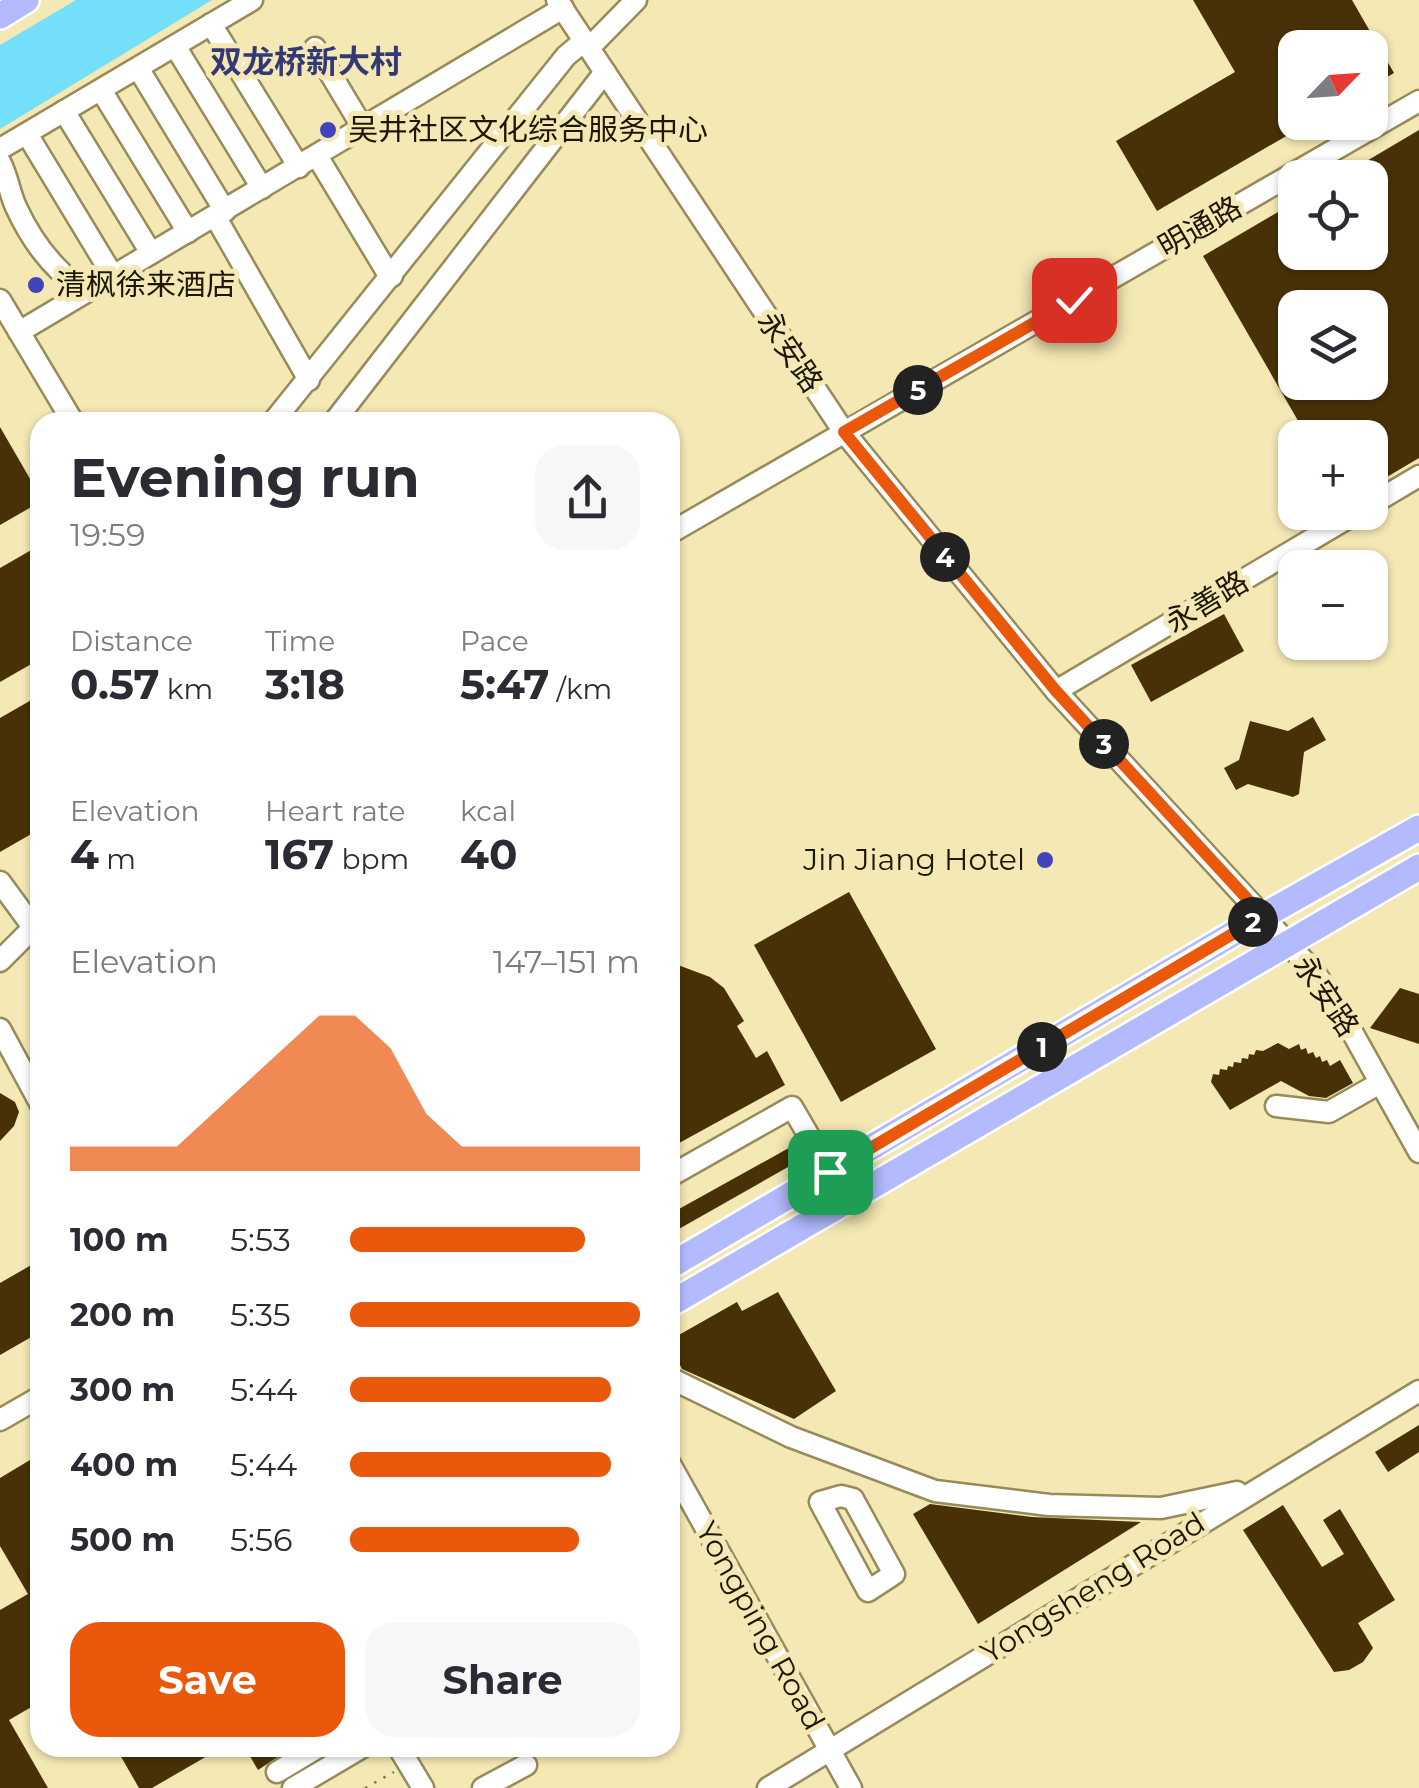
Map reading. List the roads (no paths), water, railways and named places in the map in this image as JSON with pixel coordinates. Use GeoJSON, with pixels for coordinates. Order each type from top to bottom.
{"type":"FeatureCollection","features":[{"type":"Feature","properties":{"kind":"main road"},"geometry":{"type":"LineString","coordinates":[[0,16],[26,0]]}},
{"type":"Feature","properties":{"kind":"main road"},"geometry":{"type":"LineString","coordinates":[[680,1260],[1419,828]]}},
{"type":"Feature","properties":{"kind":"main road"},"geometry":{"type":"LineString","coordinates":[[680,1298],[1419,867]]}},
{"type":"Feature","properties":{"kind":"street"},"geometry":{"type":"LineString","coordinates":[[0,150],[252,0]]}},
{"type":"Feature","properties":{"kind":"street"},"geometry":{"type":"LineString","coordinates":[[282,412],[566,56],[587,45],[636,0]]}},
{"type":"Feature","properties":{"kind":"street"},"geometry":{"type":"LineString","coordinates":[[19,332],[308,162],[560,4]]}},
{"type":"Feature","properties":{"kind":"street","name":"永安路"},"geometry":{"type":"LineString","coordinates":[[560,4],[844,432],[1056,691],[1315,972],[1380,1083],[1412,1126],[1419,1152]]}},
{"type":"Feature","properties":{"kind":"street"},"geometry":{"type":"LineString","coordinates":[[211,24],[392,276]]}},
{"type":"Feature","properties":{"kind":"street"},"geometry":{"type":"LineString","coordinates":[[175,46],[262,188]]}},
{"type":"Feature","properties":{"kind":"street"},"geometry":{"type":"LineString","coordinates":[[315,48],[364,128]]}},
{"type":"Feature","properties":{"kind":"street"},"geometry":{"type":"LineString","coordinates":[[138,68],[309,380]]}},
{"type":"Feature","properties":{"kind":"street"},"geometry":{"type":"LineString","coordinates":[[342,412],[605,72]]}},
{"type":"Feature","properties":{"kind":"street"},"geometry":{"type":"LineString","coordinates":[[101,90],[188,232]]}},
{"type":"Feature","properties":{"kind":"street","name":"明通路"},"geometry":{"type":"LineString","coordinates":[[680,527],[1419,101]]}},
{"type":"Feature","properties":{"kind":"street"},"geometry":{"type":"LineString","coordinates":[[64,112],[151,253]]}},
{"type":"Feature","properties":{"kind":"street"},"geometry":{"type":"LineString","coordinates":[[27,134],[112,276]]}},
{"type":"Feature","properties":{"kind":"street"},"geometry":{"type":"LineString","coordinates":[[0,162],[14,205],[44,256],[61,272]]}},
{"type":"Feature","properties":{"kind":"street"},"geometry":{"type":"LineString","coordinates":[[0,300],[67,412]]}},
{"type":"Feature","properties":{"kind":"street"},"geometry":{"type":"LineString","coordinates":[[1388,494],[1419,476]]}},
{"type":"Feature","properties":{"kind":"street","name":"永善路"},"geometry":{"type":"LineString","coordinates":[[1056,691],[1328,530]]}},
{"type":"Feature","properties":{"kind":"street"},"geometry":{"type":"LineString","coordinates":[[0,882],[30,916]]}},
{"type":"Feature","properties":{"kind":"street"},"geometry":{"type":"LineString","coordinates":[[0,961],[30,931]]}},
{"type":"Feature","properties":{"kind":"street"},"geometry":{"type":"LineString","coordinates":[[0,1029],[30,1084]]}},
{"type":"Feature","properties":{"kind":"street"},"geometry":{"type":"LineString","coordinates":[[1276,1106],[1329,1112],[1380,1083]]}},
{"type":"Feature","properties":{"kind":"street"},"geometry":{"type":"LineString","coordinates":[[680,1170],[792,1107],[830,1172]]}},
{"type":"Feature","properties":{"kind":"street"},"geometry":{"type":"LineString","coordinates":[[680,1383],[791,1437],[936,1492],[1049,1504],[1160,1508],[1261,1485]]}},
{"type":"Feature","properties":{"kind":"street","name":"Yongsheng Road"},"geometry":{"type":"LineString","coordinates":[[768,1788],[1419,1391]]}},
{"type":"Feature","properties":{"kind":"street"},"geometry":{"type":"LineString","coordinates":[[0,1420],[30,1404]]}},
{"type":"Feature","properties":{"kind":"street"},"geometry":{"type":"LineString","coordinates":[[842,1496],[854,1463]]}},
{"type":"Feature","properties":{"kind":"street","name":"Yongping Road"},"geometry":{"type":"LineString","coordinates":[[680,1482],[851,1788]]}},
{"type":"Feature","properties":{"kind":"street"},"geometry":{"type":"LineString","coordinates":[[842,1496],[854,1498],[894,1574],[868,1591],[820,1502],[842,1496]]}},
{"type":"Feature","properties":{"kind":"street"},"geometry":{"type":"LineString","coordinates":[[277,1772],[302,1757]]}},
{"type":"Feature","properties":{"kind":"street"},"geometry":{"type":"LineString","coordinates":[[293,1788],[346,1757]]}},
{"type":"Feature","properties":{"kind":"street"},"geometry":{"type":"LineString","coordinates":[[405,1757],[423,1788]]}},
{"type":"Feature","properties":{"kind":"street"},"geometry":{"type":"LineString","coordinates":[[483,1788],[526,1765]]}},
{"type":"Feature","properties":{"kind":"water"},"geometry":{"type":"Polygon","coordinates":[[[76,0],[212,0],[0,129],[0,45],[76,0]]]}},
{"type":"Feature","properties":{"kind":"place","name":"吴井社区文化综合服务中心"},"geometry":{"type":"Point","coordinates":[328,130]}},
{"type":"Feature","properties":{"kind":"place","name":"清枫徐来酒店"},"geometry":{"type":"Point","coordinates":[36,285]}},
{"type":"Feature","properties":{"kind":"place","name":"Jin Jiang Hotel"},"geometry":{"type":"Point","coordinates":[1045,860]}},
{"type":"Feature","properties":{"kind":"district","name":"双龙桥新大村"},"geometry":{"type":"Point","coordinates":[306,62]}}]}
